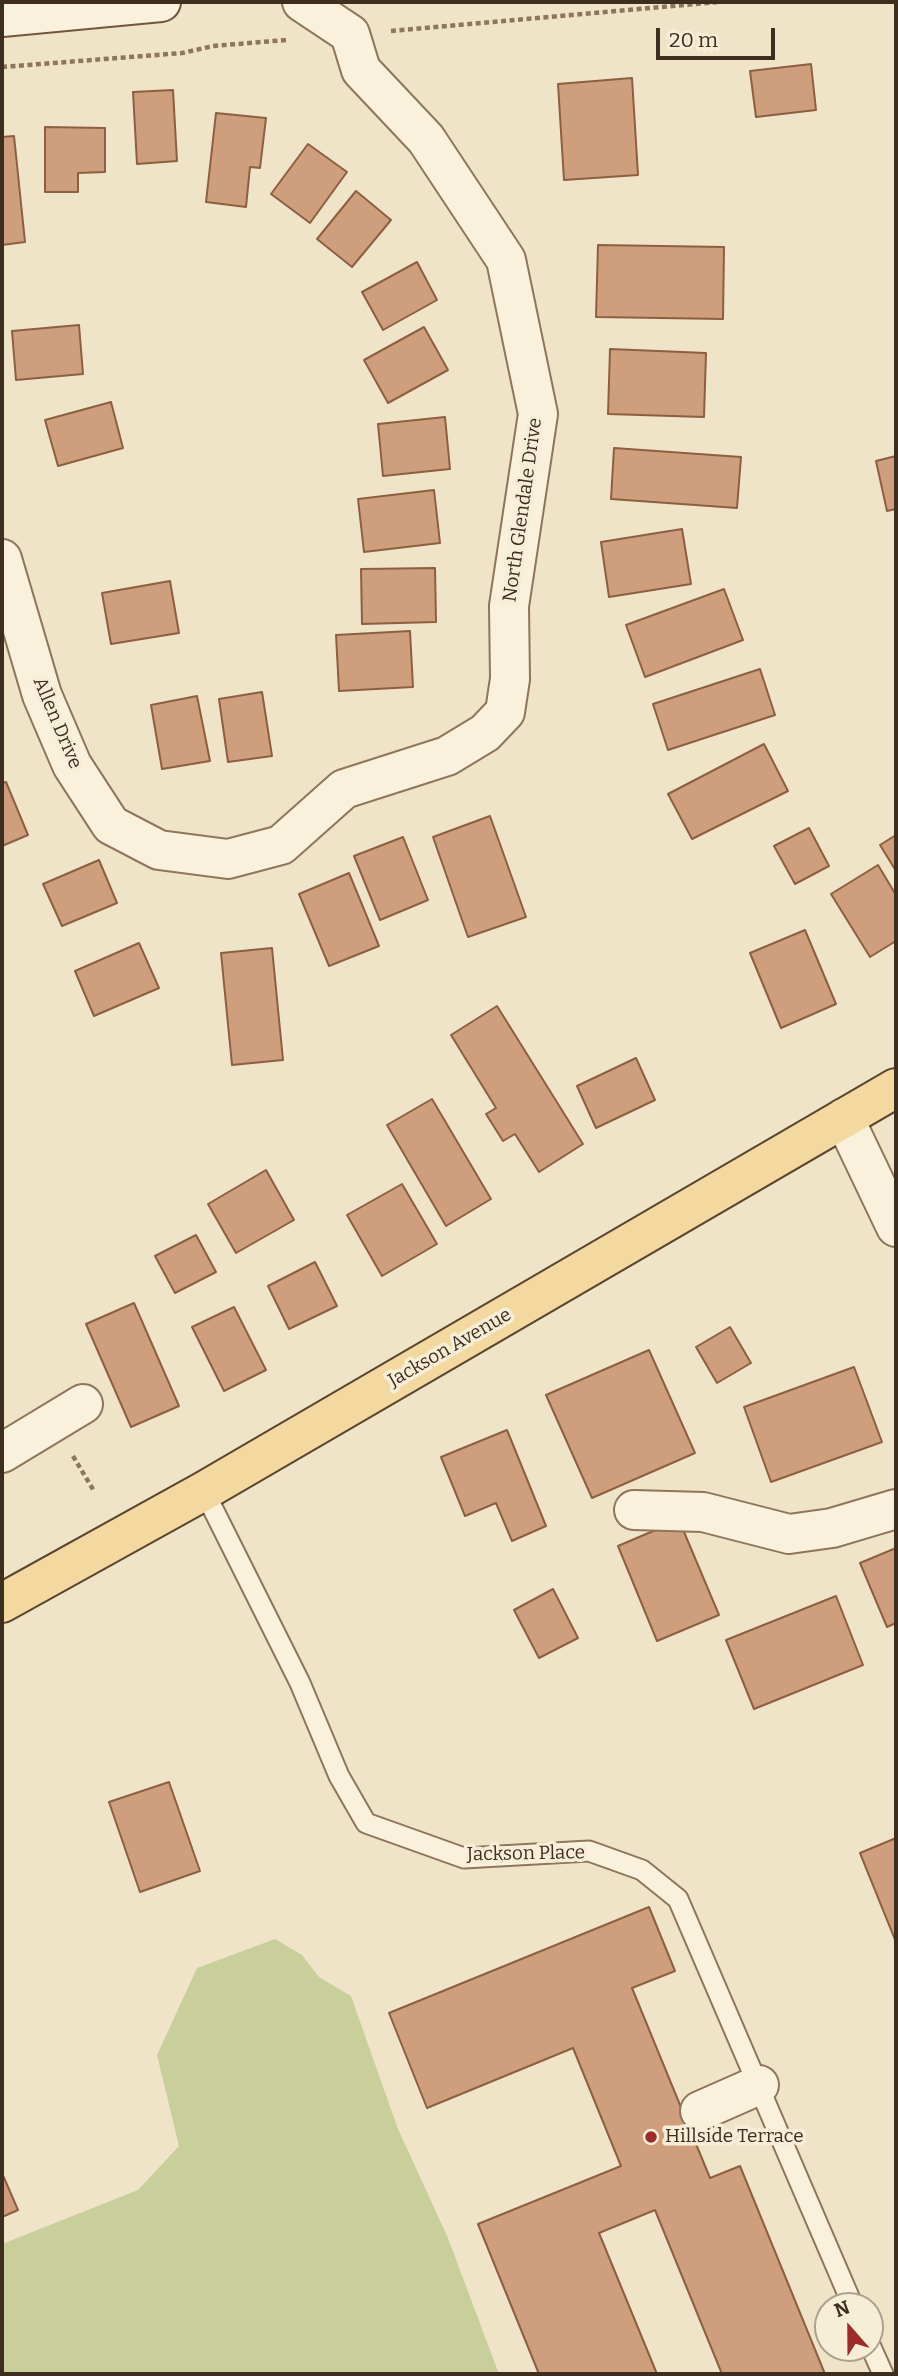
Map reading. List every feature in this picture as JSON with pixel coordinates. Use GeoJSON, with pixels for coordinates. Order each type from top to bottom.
{"type":"FeatureCollection","features":[{"type":"Feature","properties":{"kind":"main road","name":"Jackson Avenue"},"geometry":{"type":"LineString","coordinates":[[2,1603],[204,1491],[896,1088]]}},
{"type":"Feature","properties":{"kind":"street"},"geometry":{"type":"LineString","coordinates":[[2,17],[161,2]]}},
{"type":"Feature","properties":{"kind":"street","name":"North Glendale Drive"},"geometry":{"type":"LineString","coordinates":[[302,2],[350,34],[361,70],[426,139],[506,260],[538,414],[509,606],[510,679]]}},
{"type":"Feature","properties":{"kind":"street","name":"Allen Drive"},"geometry":{"type":"LineString","coordinates":[[2,559],[42,695],[72,765],[111,825],[159,850],[228,859],[281,845],[344,789],[447,757],[485,733],[505,712],[510,679]]}},
{"type":"Feature","properties":{"kind":"street"},"geometry":{"type":"LineString","coordinates":[[844,1118],[896,1227]]}},
{"type":"Feature","properties":{"kind":"street"},"geometry":{"type":"LineString","coordinates":[[2,1453],[83,1404]]}},
{"type":"Feature","properties":{"kind":"street"},"geometry":{"type":"LineString","coordinates":[[634,1510],[703,1512],[789,1534],[832,1528],[896,1509]]}},
{"type":"Feature","properties":{"kind":"street"},"geometry":{"type":"LineString","coordinates":[[700,2111],[759,2085]]}},
{"type":"Feature","properties":{"kind":"lane","name":"Jackson Place"},"geometry":{"type":"LineString","coordinates":[[204,1491],[300,1683],[339,1776],[366,1823],[464,1858],[589,1851],[642,1870],[678,1899],[847,2292]]}},
{"type":"Feature","properties":{"kind":"path"},"geometry":{"type":"LineString","coordinates":[[379,31],[405,31],[719,2]]}},
{"type":"Feature","properties":{"kind":"path"},"geometry":{"type":"LineString","coordinates":[[2,67],[289,40]]}},
{"type":"Feature","properties":{"kind":"path"},"geometry":{"type":"LineString","coordinates":[[67,1446],[94,1491]]}},
{"type":"Feature","properties":{"kind":"green space"},"geometry":{"type":"Polygon","coordinates":[[[275,1939],[302,1955],[319,1977],[351,1996],[398,2129],[448,2238],[499,2374],[2,2374],[2,2244],[138,2190],[179,2146],[157,2055],[197,1968],[275,1939]]]}},
{"type":"Feature","properties":{"kind":"building"},"geometry":{"type":"Polygon","coordinates":[[[811,64],[816,110],[756,117],[750,71],[811,64]]]}},
{"type":"Feature","properties":{"kind":"building"},"geometry":{"type":"Polygon","coordinates":[[[632,78],[638,175],[564,180],[558,84],[632,78]]]}},
{"type":"Feature","properties":{"kind":"building"},"geometry":{"type":"Polygon","coordinates":[[[173,90],[177,161],[137,164],[133,92],[173,90]]]}},
{"type":"Feature","properties":{"kind":"building"},"geometry":{"type":"Polygon","coordinates":[[[216,113],[266,118],[260,168],[250,167],[246,207],[206,202],[216,113]]]}},
{"type":"Feature","properties":{"kind":"building"},"geometry":{"type":"Polygon","coordinates":[[[45,127],[105,128],[105,172],[78,173],[78,192],[45,192],[45,127]]]}},
{"type":"Feature","properties":{"kind":"building"},"geometry":{"type":"Polygon","coordinates":[[[14,136],[25,242],[2,245],[2,137],[14,136]]]}},
{"type":"Feature","properties":{"kind":"building"},"geometry":{"type":"Polygon","coordinates":[[[308,144],[347,172],[310,223],[271,194],[308,144]]]}},
{"type":"Feature","properties":{"kind":"building"},"geometry":{"type":"Polygon","coordinates":[[[356,191],[391,220],[352,267],[317,239],[356,191]]]}},
{"type":"Feature","properties":{"kind":"building"},"geometry":{"type":"Polygon","coordinates":[[[598,245],[724,247],[723,319],[596,317],[598,245]]]}},
{"type":"Feature","properties":{"kind":"building"},"geometry":{"type":"Polygon","coordinates":[[[417,262],[437,300],[383,330],[362,292],[417,262]]]}},
{"type":"Feature","properties":{"kind":"building"},"geometry":{"type":"Polygon","coordinates":[[[79,325],[83,374],[16,380],[12,331],[79,325]]]}},
{"type":"Feature","properties":{"kind":"building"},"geometry":{"type":"Polygon","coordinates":[[[424,327],[448,370],[388,403],[364,360],[424,327]]]}},
{"type":"Feature","properties":{"kind":"building"},"geometry":{"type":"Polygon","coordinates":[[[610,349],[706,353],[704,417],[608,414],[610,349]]]}},
{"type":"Feature","properties":{"kind":"building"},"geometry":{"type":"Polygon","coordinates":[[[111,402],[123,448],[58,466],[45,420],[111,402]]]}},
{"type":"Feature","properties":{"kind":"building"},"geometry":{"type":"Polygon","coordinates":[[[445,417],[450,469],[383,476],[378,424],[445,417]]]}},
{"type":"Feature","properties":{"kind":"building"},"geometry":{"type":"Polygon","coordinates":[[[614,448],[741,457],[737,508],[611,499],[614,448]]]}},
{"type":"Feature","properties":{"kind":"building"},"geometry":{"type":"Polygon","coordinates":[[[896,456],[896,509],[887,511],[876,461],[896,456]]]}},
{"type":"Feature","properties":{"kind":"building"},"geometry":{"type":"Polygon","coordinates":[[[434,490],[440,543],[364,552],[358,499],[434,490]]]}},
{"type":"Feature","properties":{"kind":"building"},"geometry":{"type":"Polygon","coordinates":[[[682,529],[691,584],[609,597],[601,542],[682,529]]]}},
{"type":"Feature","properties":{"kind":"building"},"geometry":{"type":"Polygon","coordinates":[[[435,568],[436,622],[362,624],[361,569],[435,568]]]}},
{"type":"Feature","properties":{"kind":"building"},"geometry":{"type":"Polygon","coordinates":[[[170,581],[179,633],[111,644],[102,593],[170,581]]]}},
{"type":"Feature","properties":{"kind":"building"},"geometry":{"type":"Polygon","coordinates":[[[724,589],[743,640],[645,677],[626,625],[724,589]]]}},
{"type":"Feature","properties":{"kind":"building"},"geometry":{"type":"Polygon","coordinates":[[[410,631],[413,687],[339,691],[336,635],[410,631]]]}},
{"type":"Feature","properties":{"kind":"building"},"geometry":{"type":"Polygon","coordinates":[[[760,669],[775,715],[668,750],[653,704],[760,669]]]}},
{"type":"Feature","properties":{"kind":"building"},"geometry":{"type":"Polygon","coordinates":[[[262,692],[272,756],[228,762],[219,699],[262,692]]]}},
{"type":"Feature","properties":{"kind":"building"},"geometry":{"type":"Polygon","coordinates":[[[197,696],[210,761],[162,769],[151,705],[197,696]]]}},
{"type":"Feature","properties":{"kind":"building"},"geometry":{"type":"Polygon","coordinates":[[[764,744],[788,791],[692,839],[668,794],[764,744]]]}},
{"type":"Feature","properties":{"kind":"building"},"geometry":{"type":"Polygon","coordinates":[[[6,782],[28,835],[2,846],[2,783],[6,782]]]}},
{"type":"Feature","properties":{"kind":"building"},"geometry":{"type":"Polygon","coordinates":[[[490,816],[526,917],[468,937],[433,837],[490,816]]]}},
{"type":"Feature","properties":{"kind":"building"},"geometry":{"type":"Polygon","coordinates":[[[809,828],[829,866],[795,884],[774,846],[809,828]]]}},
{"type":"Feature","properties":{"kind":"building"},"geometry":{"type":"Polygon","coordinates":[[[896,835],[896,871],[880,845],[896,835]]]}},
{"type":"Feature","properties":{"kind":"building"},"geometry":{"type":"Polygon","coordinates":[[[403,837],[428,900],[380,920],[354,856],[403,837]]]}},
{"type":"Feature","properties":{"kind":"building"},"geometry":{"type":"Polygon","coordinates":[[[99,860],[117,903],[62,926],[43,884],[99,860]]]}},
{"type":"Feature","properties":{"kind":"building"},"geometry":{"type":"Polygon","coordinates":[[[878,865],[896,895],[896,941],[870,957],[831,894],[878,865]]]}},
{"type":"Feature","properties":{"kind":"building"},"geometry":{"type":"Polygon","coordinates":[[[349,873],[379,946],[329,966],[299,894],[349,873]]]}},
{"type":"Feature","properties":{"kind":"building"},"geometry":{"type":"Polygon","coordinates":[[[805,930],[836,1004],[781,1028],[750,953],[805,930]]]}},
{"type":"Feature","properties":{"kind":"building"},"geometry":{"type":"Polygon","coordinates":[[[139,943],[159,988],[94,1016],[75,971],[139,943]]]}},
{"type":"Feature","properties":{"kind":"building"},"geometry":{"type":"Polygon","coordinates":[[[272,948],[283,1060],[232,1065],[221,953],[272,948]]]}},
{"type":"Feature","properties":{"kind":"building"},"geometry":{"type":"Polygon","coordinates":[[[497,1006],[583,1144],[539,1172],[515,1134],[503,1141],[486,1114],[496,1108],[451,1035],[497,1006]]]}},
{"type":"Feature","properties":{"kind":"building"},"geometry":{"type":"Polygon","coordinates":[[[636,1058],[655,1100],[596,1128],[577,1086],[636,1058]]]}},
{"type":"Feature","properties":{"kind":"building"},"geometry":{"type":"Polygon","coordinates":[[[432,1099],[491,1199],[446,1226],[387,1125],[432,1099]]]}},
{"type":"Feature","properties":{"kind":"building"},"geometry":{"type":"Polygon","coordinates":[[[266,1170],[294,1220],[236,1253],[208,1204],[266,1170]]]}},
{"type":"Feature","properties":{"kind":"building"},"geometry":{"type":"Polygon","coordinates":[[[402,1184],[437,1244],[382,1276],[347,1215],[402,1184]]]}},
{"type":"Feature","properties":{"kind":"building"},"geometry":{"type":"Polygon","coordinates":[[[196,1235],[216,1272],[175,1293],[155,1256],[196,1235]]]}},
{"type":"Feature","properties":{"kind":"building"},"geometry":{"type":"Polygon","coordinates":[[[315,1262],[337,1306],[289,1329],[268,1286],[315,1262]]]}},
{"type":"Feature","properties":{"kind":"building"},"geometry":{"type":"Polygon","coordinates":[[[134,1303],[179,1406],[131,1427],[86,1324],[134,1303]]]}},
{"type":"Feature","properties":{"kind":"building"},"geometry":{"type":"Polygon","coordinates":[[[234,1307],[266,1370],[224,1391],[192,1327],[234,1307]]]}},
{"type":"Feature","properties":{"kind":"building"},"geometry":{"type":"Polygon","coordinates":[[[730,1327],[751,1363],[717,1383],[696,1347],[730,1327]]]}},
{"type":"Feature","properties":{"kind":"building"},"geometry":{"type":"Polygon","coordinates":[[[649,1350],[695,1453],[592,1498],[546,1395],[649,1350]]]}},
{"type":"Feature","properties":{"kind":"building"},"geometry":{"type":"Polygon","coordinates":[[[854,1367],[882,1442],[771,1482],[744,1407],[854,1367]]]}},
{"type":"Feature","properties":{"kind":"building"},"geometry":{"type":"Polygon","coordinates":[[[507,1430],[546,1526],[512,1541],[496,1503],[465,1516],[441,1457],[507,1430]]]}},
{"type":"Feature","properties":{"kind":"building"},"geometry":{"type":"Polygon","coordinates":[[[679,1520],[719,1615],[657,1641],[618,1546],[679,1520]]]}},
{"type":"Feature","properties":{"kind":"building"},"geometry":{"type":"Polygon","coordinates":[[[896,1548],[896,1623],[887,1627],[860,1563],[896,1548]]]}},
{"type":"Feature","properties":{"kind":"building"},"geometry":{"type":"Polygon","coordinates":[[[553,1589],[578,1638],[539,1658],[514,1610],[553,1589]]]}},
{"type":"Feature","properties":{"kind":"building"},"geometry":{"type":"Polygon","coordinates":[[[836,1596],[863,1665],[754,1709],[726,1640],[836,1596]]]}},
{"type":"Feature","properties":{"kind":"building"},"geometry":{"type":"Polygon","coordinates":[[[169,1782],[200,1871],[140,1892],[109,1802],[169,1782]]]}},
{"type":"Feature","properties":{"kind":"building"},"geometry":{"type":"Polygon","coordinates":[[[896,1838],[896,1942],[860,1853],[896,1838]]]}},
{"type":"Feature","properties":{"kind":"building","name":"Hillside Terrace"},"geometry":{"type":"Polygon","coordinates":[[[649,1907],[675,1971],[632,1988],[710,2178],[740,2166],[814,2347],[814,2362],[820,2362],[825,2374],[722,2374],[655,2210],[599,2233],[657,2374],[539,2374],[478,2224],[621,2166],[573,2048],[427,2108],[389,2013],[649,1907]]]}},
{"type":"Feature","properties":{"kind":"building"},"geometry":{"type":"Polygon","coordinates":[[[2,2173],[18,2210],[2,2217],[2,2173]]]}},
{"type":"Feature","properties":{"kind":"place","name":"Hillside Terrace"},"geometry":{"type":"Point","coordinates":[651,2137]}}]}
